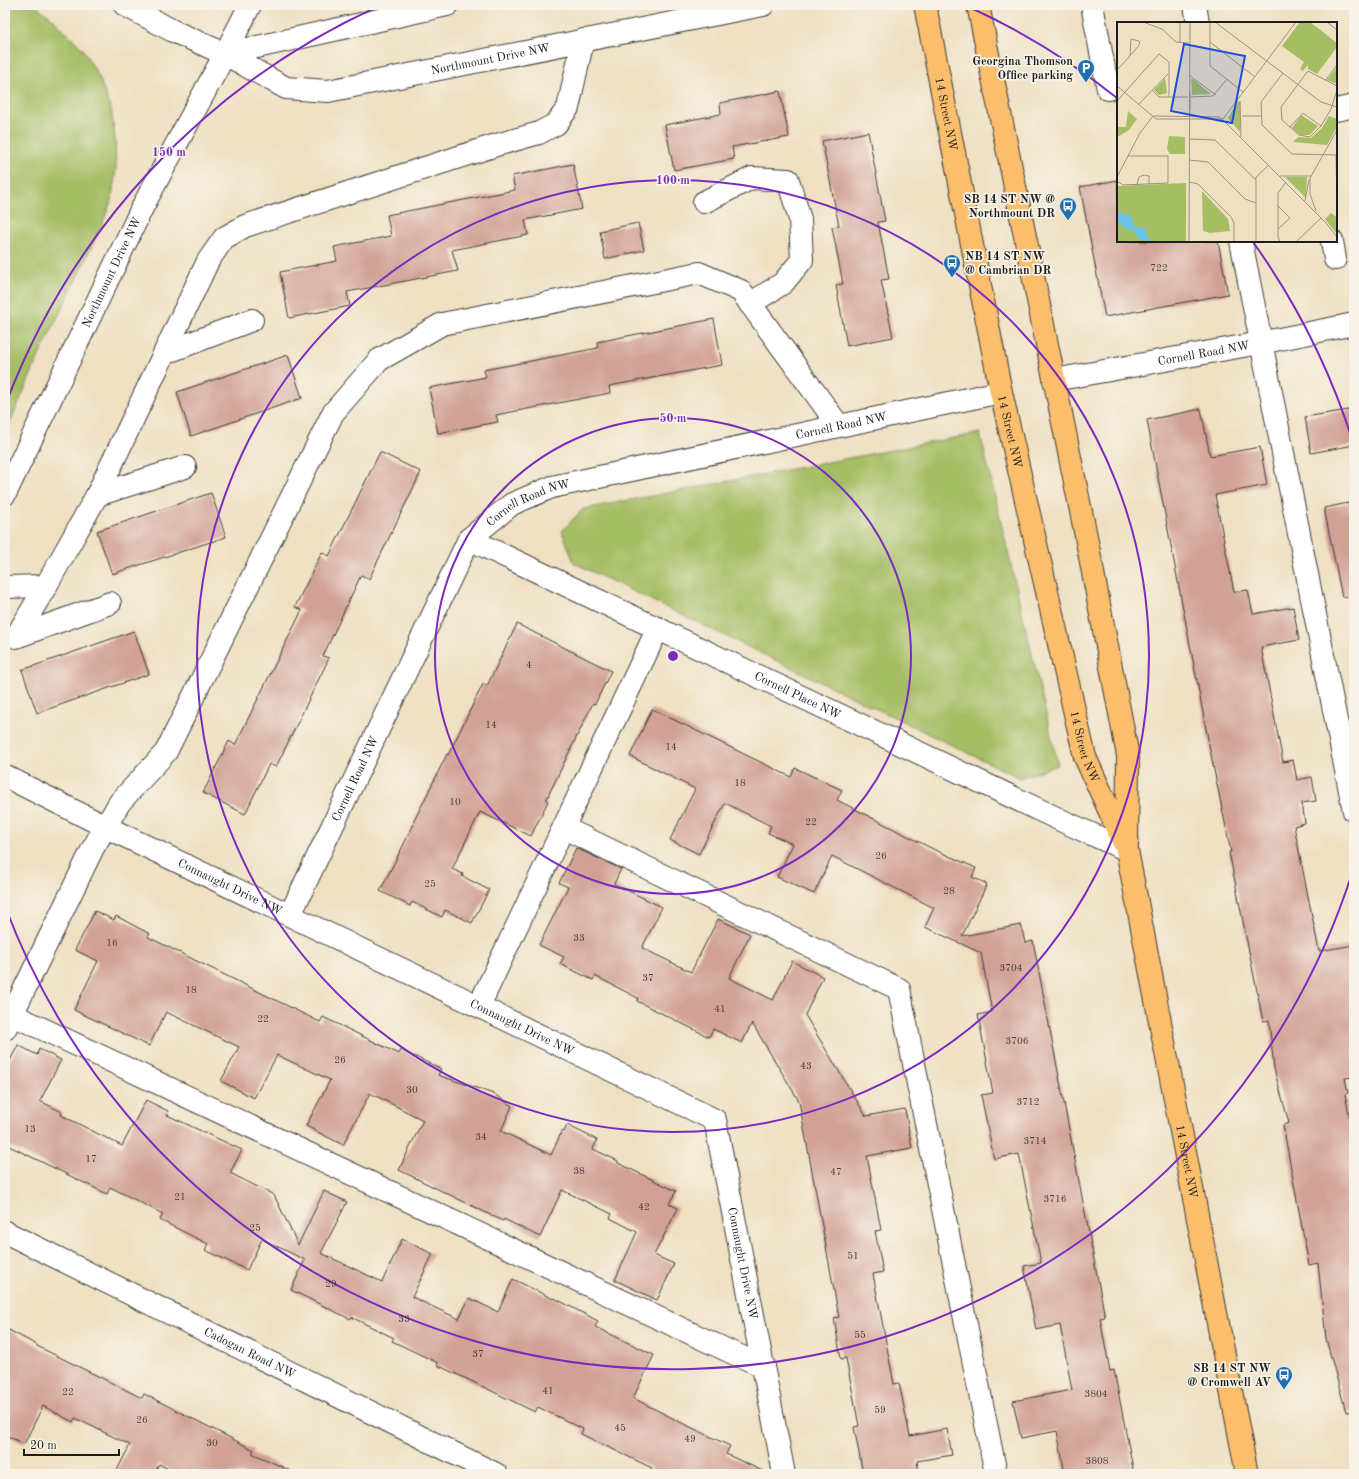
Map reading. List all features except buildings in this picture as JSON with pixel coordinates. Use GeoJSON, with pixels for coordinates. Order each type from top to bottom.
{"type":"FeatureCollection","features":[{"type":"Feature","properties":{"kind":"main road","name":"14 Street NW"},"geometry":{"type":"LineString","coordinates":[[926,5],[1001,392],[1085,757],[1127,850]]}},
{"type":"Feature","properties":{"kind":"main road","name":"14 Street NW"},"geometry":{"type":"LineString","coordinates":[[978,5],[1087,543],[1128,756],[1127,850],[1247,1474]]}},
{"type":"Feature","properties":{"kind":"street"},"geometry":{"type":"LineString","coordinates":[[125,5],[173,30],[225,54],[447,5]]}},
{"type":"Feature","properties":{"kind":"street"},"geometry":{"type":"LineString","coordinates":[[225,54],[250,5]]}},
{"type":"Feature","properties":{"kind":"street","name":"Northmount Drive NW"},"geometry":{"type":"LineString","coordinates":[[5,494],[143,206],[225,54],[286,88],[328,91],[763,5]]}},
{"type":"Feature","properties":{"kind":"street"},"geometry":{"type":"LineString","coordinates":[[1092,5],[1108,89]]}},
{"type":"Feature","properties":{"kind":"street"},"geometry":{"type":"LineString","coordinates":[[1194,5],[1198,22]]}},
{"type":"Feature","properties":{"kind":"street"},"geometry":{"type":"LineString","coordinates":[[110,603],[16,637],[97,495],[208,261],[224,238],[245,226],[493,146],[539,133],[556,124],[568,108],[583,40]]}},
{"type":"Feature","properties":{"kind":"street"},"geometry":{"type":"LineString","coordinates":[[1337,110],[1354,106]]}},
{"type":"Feature","properties":{"kind":"street"},"geometry":{"type":"LineString","coordinates":[[704,202],[752,178],[788,180],[800,219],[802,260],[783,283],[750,304]]}},
{"type":"Feature","properties":{"kind":"street"},"geometry":{"type":"LineString","coordinates":[[1241,242],[1354,811]]}},
{"type":"Feature","properties":{"kind":"street"},"geometry":{"type":"LineString","coordinates":[[764,1366],[9,1022],[93,848],[120,802],[166,752],[333,413],[379,360],[442,324],[699,273],[741,292],[839,426]]}},
{"type":"Feature","properties":{"kind":"street"},"geometry":{"type":"LineString","coordinates":[[165,353],[252,320]]}},
{"type":"Feature","properties":{"kind":"street","name":"Cornell Road NW"},"geometry":{"type":"LineString","coordinates":[[1054,380],[1260,343],[1354,324]]}},
{"type":"Feature","properties":{"kind":"street","name":"Cornell Road NW"},"geometry":{"type":"LineString","coordinates":[[290,915],[469,539],[512,504],[552,487],[1001,392]]}},
{"type":"Feature","properties":{"kind":"street"},"geometry":{"type":"LineString","coordinates":[[97,495],[185,467]]}},
{"type":"Feature","properties":{"kind":"street","name":"Cornell Place NW"},"geometry":{"type":"LineString","coordinates":[[469,539],[1127,850]]}},
{"type":"Feature","properties":{"kind":"street"},"geometry":{"type":"LineString","coordinates":[[5,587],[46,586]]}},
{"type":"Feature","properties":{"kind":"street"},"geometry":{"type":"LineString","coordinates":[[479,1006],[658,628]]}},
{"type":"Feature","properties":{"kind":"street","name":"Connaught Drive NW"},"geometry":{"type":"LineString","coordinates":[[5,776],[106,827],[715,1120],[784,1474]]}},
{"type":"Feature","properties":{"kind":"street"},"geometry":{"type":"LineString","coordinates":[[564,828],[899,989],[996,1474]]}},
{"type":"Feature","properties":{"kind":"street","name":"Cadogan Road NW"},"geometry":{"type":"LineString","coordinates":[[5,1232],[496,1474]]}},
{"type":"Feature","properties":{"kind":"green space"},"geometry":{"type":"Polygon","coordinates":[[[5,5],[35,5],[53,19],[82,48],[99,77],[111,109],[115,138],[116,168],[112,198],[102,225],[40,354],[5,434],[5,5]]]}},
{"type":"Feature","properties":{"kind":"green space"},"geometry":{"type":"Polygon","coordinates":[[[980,433],[1058,765],[1020,778],[574,563],[562,531],[583,509],[980,433]]]}},
{"type":"Feature","properties":{"kind":"place","name":"Georgina Thomson Office parking"},"geometry":{"type":"Point","coordinates":[1086,83]}},
{"type":"Feature","properties":{"kind":"place","name":"SB 14 ST NW @ Northmount DR"},"geometry":{"type":"Point","coordinates":[1068,221]}},
{"type":"Feature","properties":{"kind":"place","name":"NB 14 ST NW @ Cambrian DR"},"geometry":{"type":"Point","coordinates":[952,278]}},
{"type":"Feature","properties":{"kind":"place","name":"SB 14 ST NW @ Cromwell AV"},"geometry":{"type":"Point","coordinates":[1284,1390]}}]}
